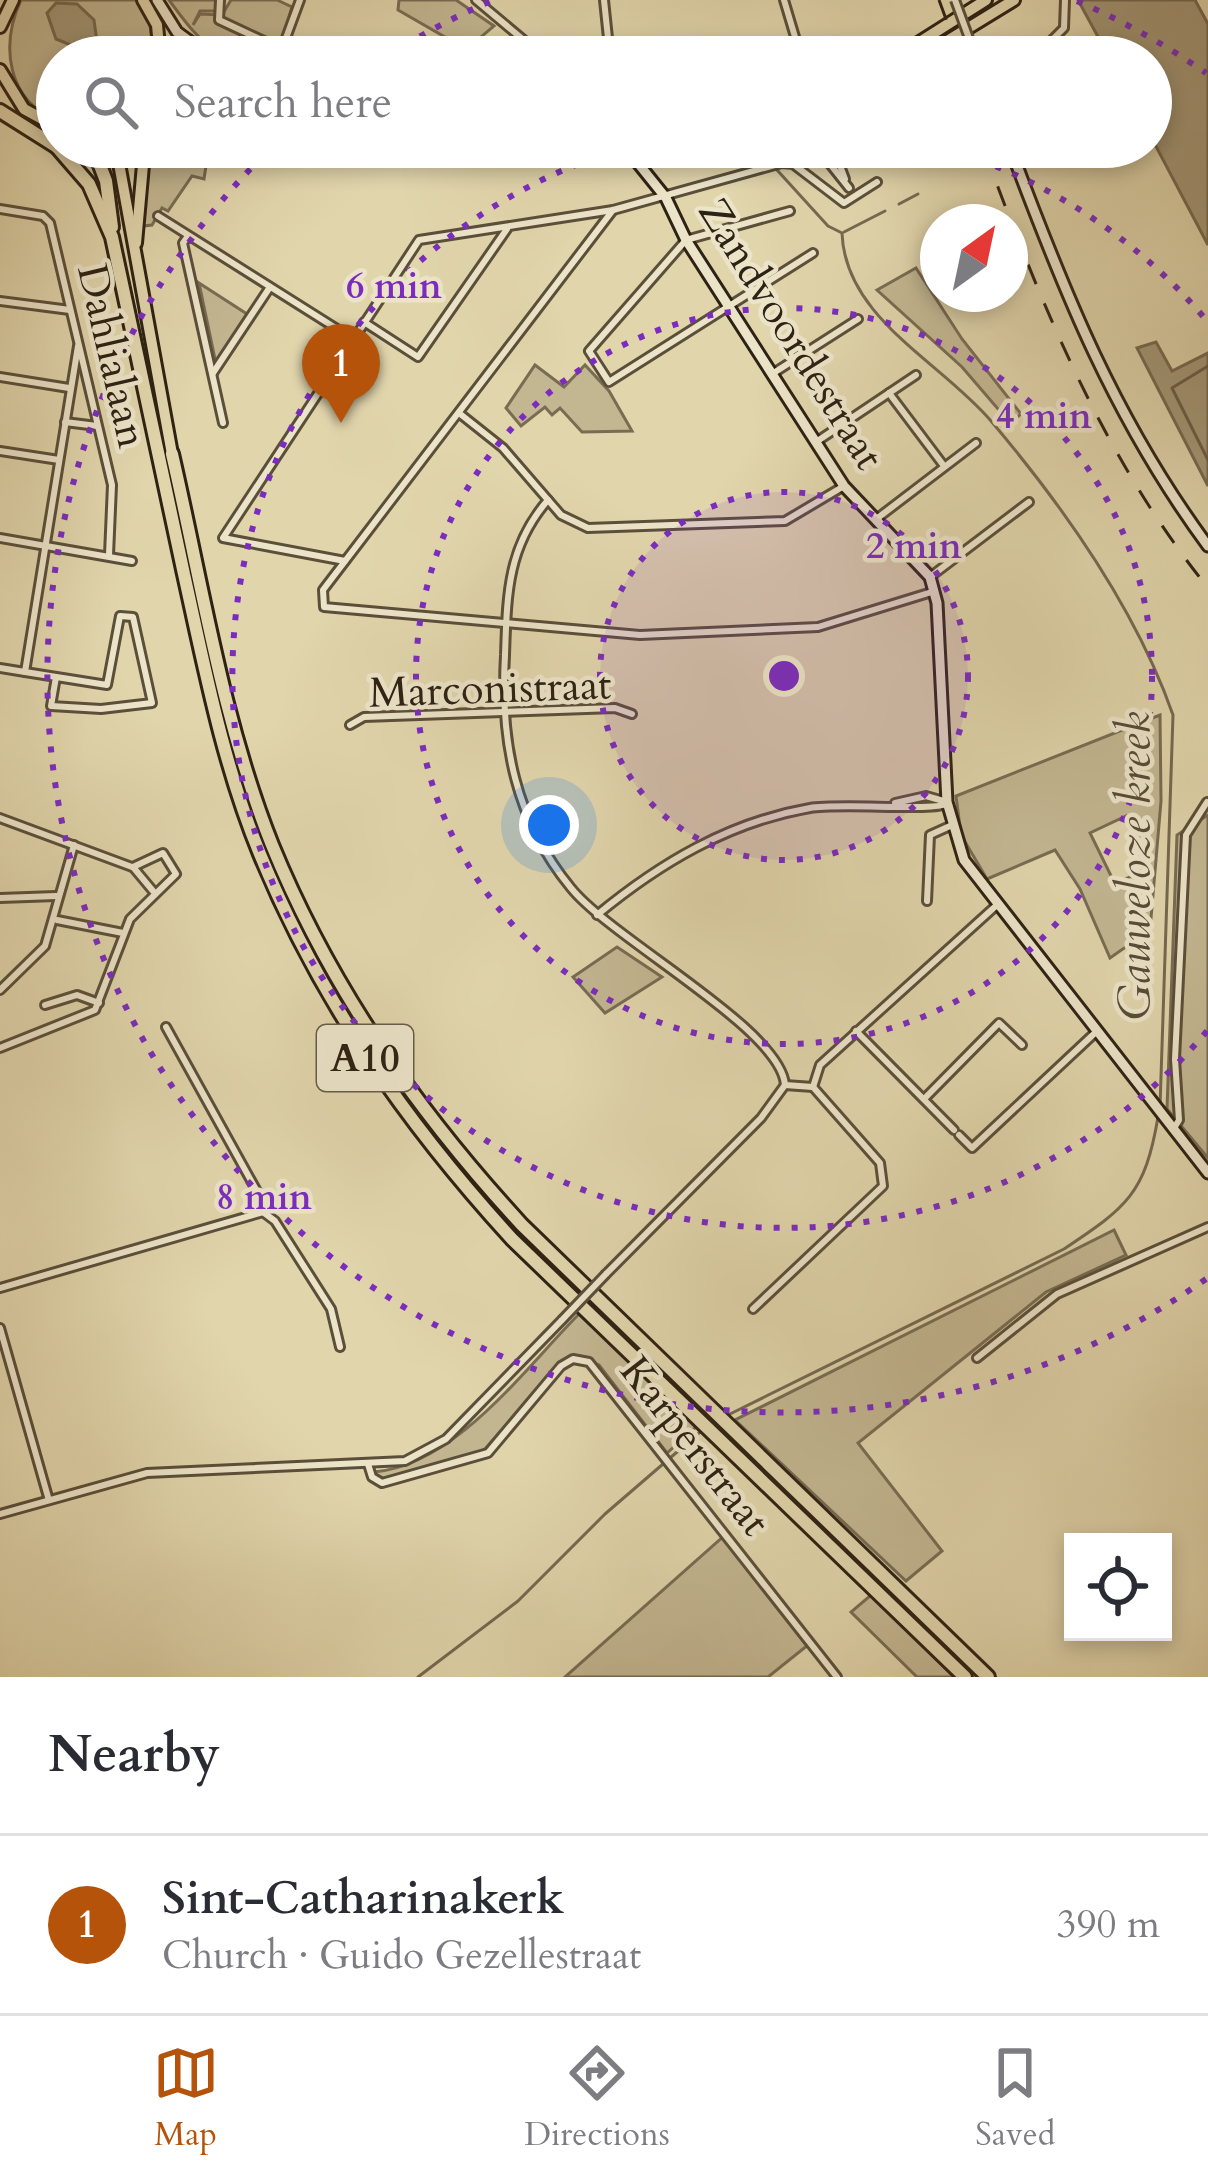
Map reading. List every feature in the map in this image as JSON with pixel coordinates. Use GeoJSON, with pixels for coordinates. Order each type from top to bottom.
{"type":"FeatureCollection","features":[{"type":"Feature","properties":{"kind":"highway","name":"A10"},"geometry":{"type":"LineString","coordinates":[[0,111],[36,134]]}},
{"type":"Feature","properties":{"kind":"highway","name":"A10"},"geometry":{"type":"LineString","coordinates":[[75,168],[89,184],[112,237]]}},
{"type":"Feature","properties":{"kind":"highway","name":"A10"},"geometry":{"type":"LineString","coordinates":[[101,168],[214,712],[259,851],[341,1018],[441,1162],[512,1239],[965,1677]]}},
{"type":"Feature","properties":{"kind":"highway","name":"A10"},"geometry":{"type":"LineString","coordinates":[[172,454],[255,795],[292,890],[380,1049],[454,1151],[523,1225],[988,1677]]}},
{"type":"Feature","properties":{"kind":"main road"},"geometry":{"type":"LineString","coordinates":[[0,24],[13,0]]}},
{"type":"Feature","properties":{"kind":"main road"},"geometry":{"type":"LineString","coordinates":[[143,0],[158,36]]}},
{"type":"Feature","properties":{"kind":"main road"},"geometry":{"type":"LineString","coordinates":[[157,0],[182,36]]}},
{"type":"Feature","properties":{"kind":"main road"},"geometry":{"type":"LineString","coordinates":[[929,36],[986,0]]}},
{"type":"Feature","properties":{"kind":"main road"},"geometry":{"type":"LineString","coordinates":[[955,36],[1014,0]]}},
{"type":"Feature","properties":{"kind":"main road"},"geometry":{"type":"LineString","coordinates":[[1,77],[24,109],[36,116]]}},
{"type":"Feature","properties":{"kind":"main road","name":"A10"},"geometry":{"type":"LineString","coordinates":[[119,168],[172,454]]}},
{"type":"Feature","properties":{"kind":"main road","name":"A10"},"geometry":{"type":"LineString","coordinates":[[135,264],[143,168]]}},
{"type":"Feature","properties":{"kind":"main road","name":"Zandvoordestraat"},"geometry":{"type":"LineString","coordinates":[[642,168],[666,198],[686,240],[844,486],[930,577],[935,591],[946,802],[964,860],[1208,1173]]}},
{"type":"Feature","properties":{"kind":"main road"},"geometry":{"type":"LineString","coordinates":[[1018,168],[1058,281],[1100,376],[1208,546]]}},
{"type":"Feature","properties":{"kind":"street"},"geometry":{"type":"LineString","coordinates":[[220,0],[220,20],[249,36]]}},
{"type":"Feature","properties":{"kind":"street"},"geometry":{"type":"LineString","coordinates":[[283,0],[299,3],[286,36]]}},
{"type":"Feature","properties":{"kind":"street"},"geometry":{"type":"LineString","coordinates":[[476,0],[519,36]]}},
{"type":"Feature","properties":{"kind":"street"},"geometry":{"type":"LineString","coordinates":[[604,0],[608,36]]}},
{"type":"Feature","properties":{"kind":"street"},"geometry":{"type":"LineString","coordinates":[[784,0],[794,36]]}},
{"type":"Feature","properties":{"kind":"street"},"geometry":{"type":"LineString","coordinates":[[955,0],[968,36]]}},
{"type":"Feature","properties":{"kind":"street"},"geometry":{"type":"LineString","coordinates":[[1059,36],[1062,3]]}},
{"type":"Feature","properties":{"kind":"street"},"geometry":{"type":"LineString","coordinates":[[345,561],[223,538],[424,237],[507,229],[613,210],[760,168]]}},
{"type":"Feature","properties":{"kind":"street"},"geometry":{"type":"LineString","coordinates":[[798,168],[844,203],[877,182]]}},
{"type":"Feature","properties":{"kind":"street"},"geometry":{"type":"LineString","coordinates":[[834,168],[849,188],[841,168]]}},
{"type":"Feature","properties":{"kind":"street","name":"Dahlialaan"},"geometry":{"type":"LineString","coordinates":[[0,209],[43,216],[50,223],[115,502],[109,556]]}},
{"type":"Feature","properties":{"kind":"street"},"geometry":{"type":"LineString","coordinates":[[613,210],[323,590],[320,602],[324,607],[610,636],[818,627],[935,591]]}},
{"type":"Feature","properties":{"kind":"street"},"geometry":{"type":"LineString","coordinates":[[790,211],[686,240],[589,350],[609,382],[813,253]]}},
{"type":"Feature","properties":{"kind":"street"},"geometry":{"type":"LineString","coordinates":[[158,216],[188,236]]}},
{"type":"Feature","properties":{"kind":"street"},"geometry":{"type":"LineString","coordinates":[[364,322],[414,358],[507,229]]}},
{"type":"Feature","properties":{"kind":"street"},"geometry":{"type":"LineString","coordinates":[[223,423],[184,243],[192,233],[352,339]]}},
{"type":"Feature","properties":{"kind":"street"},"geometry":{"type":"LineString","coordinates":[[213,374],[270,287]]}},
{"type":"Feature","properties":{"kind":"street"},"geometry":{"type":"LineString","coordinates":[[0,302],[70,310]]}},
{"type":"Feature","properties":{"kind":"street"},"geometry":{"type":"LineString","coordinates":[[772,374],[858,319]]}},
{"type":"Feature","properties":{"kind":"street"},"geometry":{"type":"LineString","coordinates":[[25,672],[79,343]]}},
{"type":"Feature","properties":{"kind":"street"},"geometry":{"type":"LineString","coordinates":[[816,442],[916,375]]}},
{"type":"Feature","properties":{"kind":"street"},"geometry":{"type":"LineString","coordinates":[[0,376],[69,388]]}},
{"type":"Feature","properties":{"kind":"street"},"geometry":{"type":"LineString","coordinates":[[890,393],[944,466]]}},
{"type":"Feature","properties":{"kind":"street"},"geometry":{"type":"LineString","coordinates":[[459,413],[503,448],[561,515],[588,528],[799,517],[844,486]]}},
{"type":"Feature","properties":{"kind":"street"},"geometry":{"type":"LineString","coordinates":[[65,422],[98,427]]}},
{"type":"Feature","properties":{"kind":"street"},"geometry":{"type":"LineString","coordinates":[[875,520],[976,443]]}},
{"type":"Feature","properties":{"kind":"street"},"geometry":{"type":"LineString","coordinates":[[0,451],[59,460]]}},
{"type":"Feature","properties":{"kind":"street"},"geometry":{"type":"LineString","coordinates":[[548,500],[514,552],[506,626],[502,711],[508,760],[525,812],[550,860],[597,915],[725,1010],[777,1064],[785,1085]]}},
{"type":"Feature","properties":{"kind":"street"},"geometry":{"type":"LineString","coordinates":[[930,577],[1028,502]]}},
{"type":"Feature","properties":{"kind":"street"},"geometry":{"type":"LineString","coordinates":[[0,538],[132,560]]}},
{"type":"Feature","properties":{"kind":"street"},"geometry":{"type":"LineString","coordinates":[[0,668],[56,676],[107,685],[120,616],[133,617],[152,703],[101,710],[51,706],[56,676]]}},
{"type":"Feature","properties":{"kind":"street","name":"Marconistraat"},"geometry":{"type":"LineString","coordinates":[[350,725],[364,717],[502,711],[615,708],[632,714]]}},
{"type":"Feature","properties":{"kind":"street"},"geometry":{"type":"LineString","coordinates":[[597,915],[675,858],[743,826],[812,808],[895,803],[942,809],[946,802]]}},
{"type":"Feature","properties":{"kind":"street"},"geometry":{"type":"LineString","coordinates":[[1171,1127],[1179,1120],[1175,1059],[1186,836],[1208,802]]}},
{"type":"Feature","properties":{"kind":"street"},"geometry":{"type":"LineString","coordinates":[[0,818],[133,867],[153,891]]}},
{"type":"Feature","properties":{"kind":"street"},"geometry":{"type":"LineString","coordinates":[[927,901],[930,835],[950,826]]}},
{"type":"Feature","properties":{"kind":"street"},"geometry":{"type":"LineString","coordinates":[[0,990],[40,954],[57,920],[56,896],[74,844]]}},
{"type":"Feature","properties":{"kind":"street"},"geometry":{"type":"LineString","coordinates":[[0,1031],[4,1046],[86,1017],[99,1003],[123,933],[153,891],[176,874],[163,853],[133,867]]}},
{"type":"Feature","properties":{"kind":"street"},"geometry":{"type":"LineString","coordinates":[[0,898],[56,896]]}},
{"type":"Feature","properties":{"kind":"street"},"geometry":{"type":"LineString","coordinates":[[813,1087],[820,1065],[998,904]]}},
{"type":"Feature","properties":{"kind":"street"},"geometry":{"type":"LineString","coordinates":[[57,920],[123,933]]}},
{"type":"Feature","properties":{"kind":"street"},"geometry":{"type":"LineString","coordinates":[[45,1005],[77,995],[99,1003]]}},
{"type":"Feature","properties":{"kind":"street"},"geometry":{"type":"LineString","coordinates":[[924,1099],[999,1023],[1022,1045]]}},
{"type":"Feature","properties":{"kind":"street"},"geometry":{"type":"LineString","coordinates":[[166,1027],[259,1195],[263,1212],[275,1221],[332,1310],[340,1347]]}},
{"type":"Feature","properties":{"kind":"street"},"geometry":{"type":"LineString","coordinates":[[856,1031],[972,1148],[1097,1031]]}},
{"type":"Feature","properties":{"kind":"street"},"geometry":{"type":"LineString","coordinates":[[753,1309],[884,1186],[880,1163],[813,1087],[785,1085]]}},
{"type":"Feature","properties":{"kind":"street"},"geometry":{"type":"LineString","coordinates":[[0,1514],[147,1473],[405,1461],[446,1439],[772,1107],[785,1085]]}},
{"type":"Feature","properties":{"kind":"street"},"geometry":{"type":"LineString","coordinates":[[0,1288],[263,1212]]}},
{"type":"Feature","properties":{"kind":"street"},"geometry":{"type":"LineString","coordinates":[[977,1358],[1057,1294],[1208,1227]]}},
{"type":"Feature","properties":{"kind":"street"},"geometry":{"type":"LineString","coordinates":[[0,1328],[48,1498]]}},
{"type":"Feature","properties":{"kind":"street","name":"Karperstraat"},"geometry":{"type":"LineString","coordinates":[[368,1464],[372,1477],[382,1483],[481,1458],[543,1384],[578,1358],[598,1369],[837,1677]]}},
{"type":"Feature","properties":{"kind":"shaded area"},"geometry":{"type":"Polygon","coordinates":[[[21,0],[137,0],[151,36],[36,36],[36,108],[12,70],[14,18],[21,0]]]}},
{"type":"Feature","properties":{"kind":"shaded area"},"geometry":{"type":"Polygon","coordinates":[[[169,0],[218,0],[215,11],[200,11],[193,25],[200,14],[222,15],[231,0],[277,0],[292,7],[283,36],[198,36],[169,0]]]}},
{"type":"Feature","properties":{"kind":"shaded area"},"geometry":{"type":"Polygon","coordinates":[[[399,0],[456,0],[494,26],[482,36],[443,36],[398,10],[399,0]]]}},
{"type":"Feature","properties":{"kind":"shaded area"},"geometry":{"type":"Polygon","coordinates":[[[147,168],[206,168],[204,179],[192,176],[168,211],[162,208],[152,225],[143,226],[147,168]]]}},
{"type":"Feature","properties":{"kind":"shaded area"},"geometry":{"type":"Polygon","coordinates":[[[916,268],[920,312],[945,312],[1021,414],[1010,423],[962,367],[877,290],[916,268]]]}},
{"type":"Feature","properties":{"kind":"shaded area"},"geometry":{"type":"Polygon","coordinates":[[[199,283],[247,314],[218,360],[215,359],[199,283]]]}},
{"type":"Feature","properties":{"kind":"shaded area"},"geometry":{"type":"Polygon","coordinates":[[[535,365],[564,387],[585,365],[609,391],[632,431],[582,432],[560,408],[552,415],[545,407],[521,426],[506,408],[535,365]]]}},
{"type":"Feature","properties":{"kind":"shaded area"},"geometry":{"type":"Polygon","coordinates":[[[1160,715],[1161,801],[1150,930],[1110,958],[1080,889],[1055,850],[987,879],[961,835],[956,796],[1160,715]],[[1126,816],[1090,833],[1115,884],[1142,871],[1144,853],[1126,816]]]}},
{"type":"Feature","properties":{"kind":"shaded area"},"geometry":{"type":"Polygon","coordinates":[[[1208,815],[1208,1158],[1167,1109],[1177,835],[1208,815]]]}},
{"type":"Feature","properties":{"kind":"shaded area"},"geometry":{"type":"Polygon","coordinates":[[[617,947],[662,977],[605,1013],[573,977],[617,947]]]}},
{"type":"Feature","properties":{"kind":"shaded area"},"geometry":{"type":"Polygon","coordinates":[[[1114,1230],[1126,1255],[1046,1292],[858,1443],[942,1551],[906,1581],[735,1420],[1114,1230]]]}},
{"type":"Feature","properties":{"kind":"shaded area"},"geometry":{"type":"Polygon","coordinates":[[[580,1313],[696,1427],[667,1453],[599,1365],[575,1356],[555,1368],[479,1456],[382,1480],[375,1476],[374,1472],[433,1452],[461,1433],[580,1313]]]}},
{"type":"Feature","properties":{"kind":"shaded area"},"geometry":{"type":"Polygon","coordinates":[[[724,1536],[808,1645],[768,1677],[565,1677],[724,1536]]]}},
{"type":"Feature","properties":{"kind":"shaded area"},"geometry":{"type":"Polygon","coordinates":[[[871,1595],[954,1677],[917,1677],[851,1612],[871,1595]]]}},
{"type":"Feature","properties":{"kind":"water"},"geometry":{"type":"Polygon","coordinates":[[[1078,0],[1195,0],[1208,24],[1208,245],[1167,168],[1172,168],[1172,36],[1098,36],[1078,0]]]}},
{"type":"Feature","properties":{"kind":"water"},"geometry":{"type":"Polygon","coordinates":[[[56,3],[77,4],[94,20],[96,36],[55,36],[47,13],[56,3]]]}},
{"type":"Feature","properties":{"kind":"water"},"geometry":{"type":"Polygon","coordinates":[[[1156,342],[1172,371],[1208,353],[1208,486],[1137,348],[1156,342]]]}},
{"type":"Feature","properties":{"kind":"waterway"},"geometry":{"type":"LineString","coordinates":[[775,168],[828,226],[842,233],[847,263],[877,314],[970,399],[1045,488],[1118,598],[1158,675],[1173,715],[1160,1107]]}},
{"type":"Feature","properties":{"kind":"waterway"},"geometry":{"type":"LineString","coordinates":[[899,204],[918,194]]}},
{"type":"Feature","properties":{"kind":"waterway"},"geometry":{"type":"LineString","coordinates":[[844,232],[885,211]]}},
{"type":"Feature","properties":{"kind":"waterway","name":"Gauweloze kreek"},"geometry":{"type":"LineString","coordinates":[[730,1414],[1086,1234],[1118,1209],[1139,1182],[1158,1117]]}},
{"type":"Feature","properties":{"kind":"waterway","name":"Gauweloze kreek"},"geometry":{"type":"LineString","coordinates":[[418,1677],[518,1601],[605,1514],[699,1433]]}},
{"type":"Feature","properties":{"kind":"railway"},"geometry":{"type":"LineString","coordinates":[[939,0],[952,36]]}},
{"type":"Feature","properties":{"kind":"railway"},"geometry":{"type":"LineString","coordinates":[[991,168],[1052,321],[1106,432],[1170,538],[1208,588]]}},
{"type":"Feature","properties":{"kind":"place","name":"Sint-Catharinakerk"},"geometry":{"type":"Point","coordinates":[341,423]}}]}
